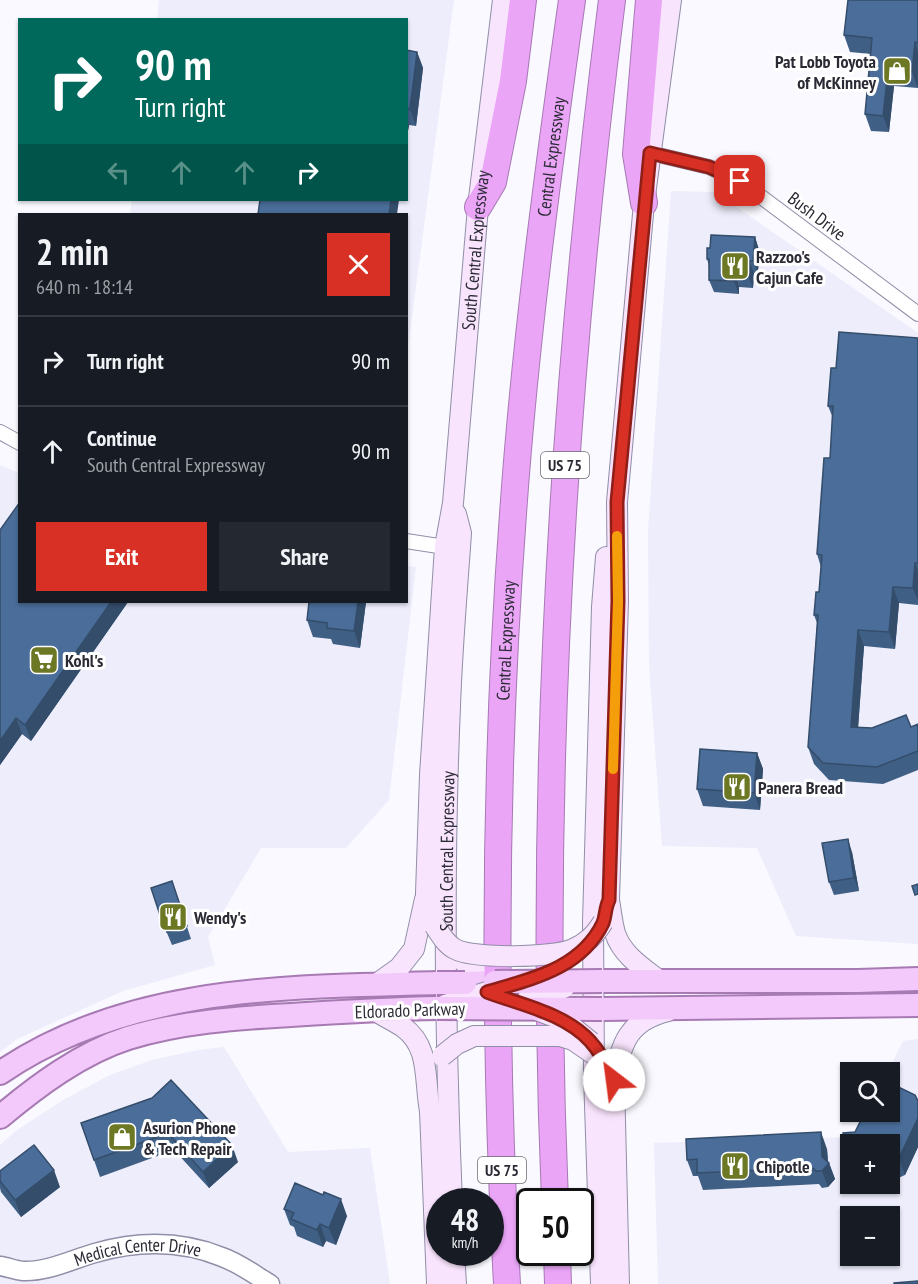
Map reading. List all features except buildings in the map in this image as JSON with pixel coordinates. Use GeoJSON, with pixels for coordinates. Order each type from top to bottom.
{"type":"FeatureCollection","features":[{"type":"Feature","properties":{"kind":"highway"},"geometry":{"type":"LineString","coordinates":[[478,207],[493,182],[513,81],[523,0]]}},
{"type":"Feature","properties":{"kind":"highway","name":"Central Expressway"},"geometry":{"type":"LineString","coordinates":[[507,1284],[501,1135],[498,944],[507,609],[516,473],[529,336],[544,198],[572,0]]}},
{"type":"Feature","properties":{"kind":"highway","name":"US 75"},"geometry":{"type":"LineString","coordinates":[[555,1188],[548,922],[550,752],[555,626],[575,331],[612,0]]}},
{"type":"Feature","properties":{"kind":"highway"},"geometry":{"type":"LineString","coordinates":[[644,203],[636,154],[649,0]]}},
{"type":"Feature","properties":{"kind":"highway"},"geometry":{"type":"LineString","coordinates":[[557,1266],[558,1284]]}},
{"type":"Feature","properties":{"kind":"main road","name":"South Central Expressway"},"geometry":{"type":"LineString","coordinates":[[426,894],[430,775],[445,547],[453,502],[478,207],[502,0]]}},
{"type":"Feature","properties":{"kind":"main road"},"geometry":{"type":"LineString","coordinates":[[660,981],[631,957],[620,944],[613,927],[609,900],[618,601],[617,502],[644,203],[671,0]]}},
{"type":"Feature","properties":{"kind":"main road","name":"South Central Expressway"},"geometry":{"type":"LineString","coordinates":[[451,1188],[448,1092],[447,894],[450,708],[460,533],[453,502]]}},
{"type":"Feature","properties":{"kind":"main road"},"geometry":{"type":"LineString","coordinates":[[601,1284],[594,1075],[594,897],[602,608],[609,524],[617,502]]}},
{"type":"Feature","properties":{"kind":"main road"},"geometry":{"type":"LineString","coordinates":[[426,894],[434,925],[458,957],[508,994],[573,1026],[590,1041],[614,1080]]}},
{"type":"Feature","properties":{"kind":"main road"},"geometry":{"type":"LineString","coordinates":[[378,983],[399,968],[414,949],[426,894]]}},
{"type":"Feature","properties":{"kind":"main road"},"geometry":{"type":"LineString","coordinates":[[430,1111],[439,1060],[446,1047],[462,1028],[508,994],[564,965],[588,945],[597,930],[609,900]]}},
{"type":"Feature","properties":{"kind":"main road"},"geometry":{"type":"LineString","coordinates":[[451,947],[461,952],[483,955],[553,954],[572,950],[597,930]]}},
{"type":"Feature","properties":{"kind":"main road","name":"Eldorado Parkway"},"geometry":{"type":"LineString","coordinates":[[6,1112],[42,1085],[91,1055],[126,1039],[222,1019],[437,1008],[508,994],[602,981],[918,979]]}},
{"type":"Feature","properties":{"kind":"main road","name":"Eldorado Parkway"},"geometry":{"type":"LineString","coordinates":[[0,1073],[29,1054],[63,1038],[150,1007],[256,990],[378,983],[465,983],[562,1008],[918,1005]]}},
{"type":"Feature","properties":{"kind":"main road"},"geometry":{"type":"LineString","coordinates":[[157,1031],[157,1019],[164,1014],[233,1002],[256,990]]}},
{"type":"Feature","properties":{"kind":"main road"},"geometry":{"type":"LineString","coordinates":[[6,1112],[42,1072],[63,1057],[136,1025],[147,1016],[150,1007]]}},
{"type":"Feature","properties":{"kind":"main road"},"geometry":{"type":"LineString","coordinates":[[619,1284],[614,1080],[623,1043],[634,1026],[651,1016],[679,1008]]}},
{"type":"Feature","properties":{"kind":"main road"},"geometry":{"type":"LineString","coordinates":[[374,1010],[403,1027],[420,1045],[425,1060],[426,1092],[430,1111],[437,1284]]}},
{"type":"Feature","properties":{"kind":"main road"},"geometry":{"type":"LineString","coordinates":[[439,1060],[457,1044],[474,1036],[560,1036],[573,1040],[602,1060]]}},
{"type":"Feature","properties":{"kind":"street","name":"Bush Drive"},"geometry":{"type":"LineString","coordinates":[[650,153],[709,167],[740,181],[918,314]]}},
{"type":"Feature","properties":{"kind":"street"},"geometry":{"type":"LineString","coordinates":[[0,432],[18,442]]}},
{"type":"Feature","properties":{"kind":"street"},"geometry":{"type":"LineString","coordinates":[[408,542],[445,547]]}},
{"type":"Feature","properties":{"kind":"street","name":"Medical Center Drive"},"geometry":{"type":"LineString","coordinates":[[0,1266],[23,1271],[50,1268],[120,1246],[144,1243],[198,1248],[224,1257],[270,1284]]}},
{"type":"Feature","properties":{"kind":"shaded area"},"geometry":{"type":"Polygon","coordinates":[[[159,0],[454,0],[408,346],[408,213],[130,213],[132,201],[408,201],[408,18],[157,18],[159,0]]]}},
{"type":"Feature","properties":{"kind":"shaded area"},"geometry":{"type":"Polygon","coordinates":[[[671,191],[715,192],[918,333],[918,944],[796,936],[757,848],[662,846],[649,665],[648,531],[671,191]]]}},
{"type":"Feature","properties":{"kind":"shaded area"},"geometry":{"type":"Polygon","coordinates":[[[0,465],[18,473],[18,603],[408,603],[408,566],[416,567],[389,800],[346,848],[261,848],[208,937],[215,965],[123,991],[17,1039],[0,1052],[0,465]]]}},
{"type":"Feature","properties":{"kind":"shaded area"},"geometry":{"type":"Polygon","coordinates":[[[918,1039],[918,1284],[658,1284],[654,1143],[840,1138],[840,1194],[900,1194],[900,1134],[861,1134],[877,1122],[900,1122],[900,1062],[893,1062],[903,1041],[918,1039]]]}},
{"type":"Feature","properties":{"kind":"shaded area"},"geometry":{"type":"Polygon","coordinates":[[[224,1047],[288,1152],[370,1148],[390,1284],[0,1284],[0,1145],[17,1130],[65,1099],[110,1075],[152,1060],[224,1047]]]}},
{"type":"Feature","properties":{"kind":"slow traffic"},"geometry":{"type":"LineString","coordinates":[[613,769],[618,601],[617,536]]}},
{"type":"Feature","properties":{"kind":"place","name":"Pat Lobb Toyota of McKinney"},"geometry":{"type":"Point","coordinates":[897,71]}},
{"type":"Feature","properties":{"kind":"place","name":"Razzoo's Cajun Cafe"},"geometry":{"type":"Point","coordinates":[735,266]}},
{"type":"Feature","properties":{"kind":"place","name":"Kohl's"},"geometry":{"type":"Point","coordinates":[44,660]}},
{"type":"Feature","properties":{"kind":"place","name":"Panera Bread"},"geometry":{"type":"Point","coordinates":[737,787]}},
{"type":"Feature","properties":{"kind":"place","name":"Wendy's"},"geometry":{"type":"Point","coordinates":[173,917]}},
{"type":"Feature","properties":{"kind":"place","name":"Asurion Phone & Tech Repair"},"geometry":{"type":"Point","coordinates":[122,1137]}},
{"type":"Feature","properties":{"kind":"place","name":"Chipotle"},"geometry":{"type":"Point","coordinates":[735,1166]}},
{"type":"Feature","properties":{"kind":"route"},"geometry":{"type":"LineString","coordinates":[[614,1080],[590,1041],[573,1026],[556,1017],[487,992],[545,974],[564,965],[588,945],[603,922],[609,900],[618,601],[617,502],[650,153],[709,167],[740,181]]}}]}
